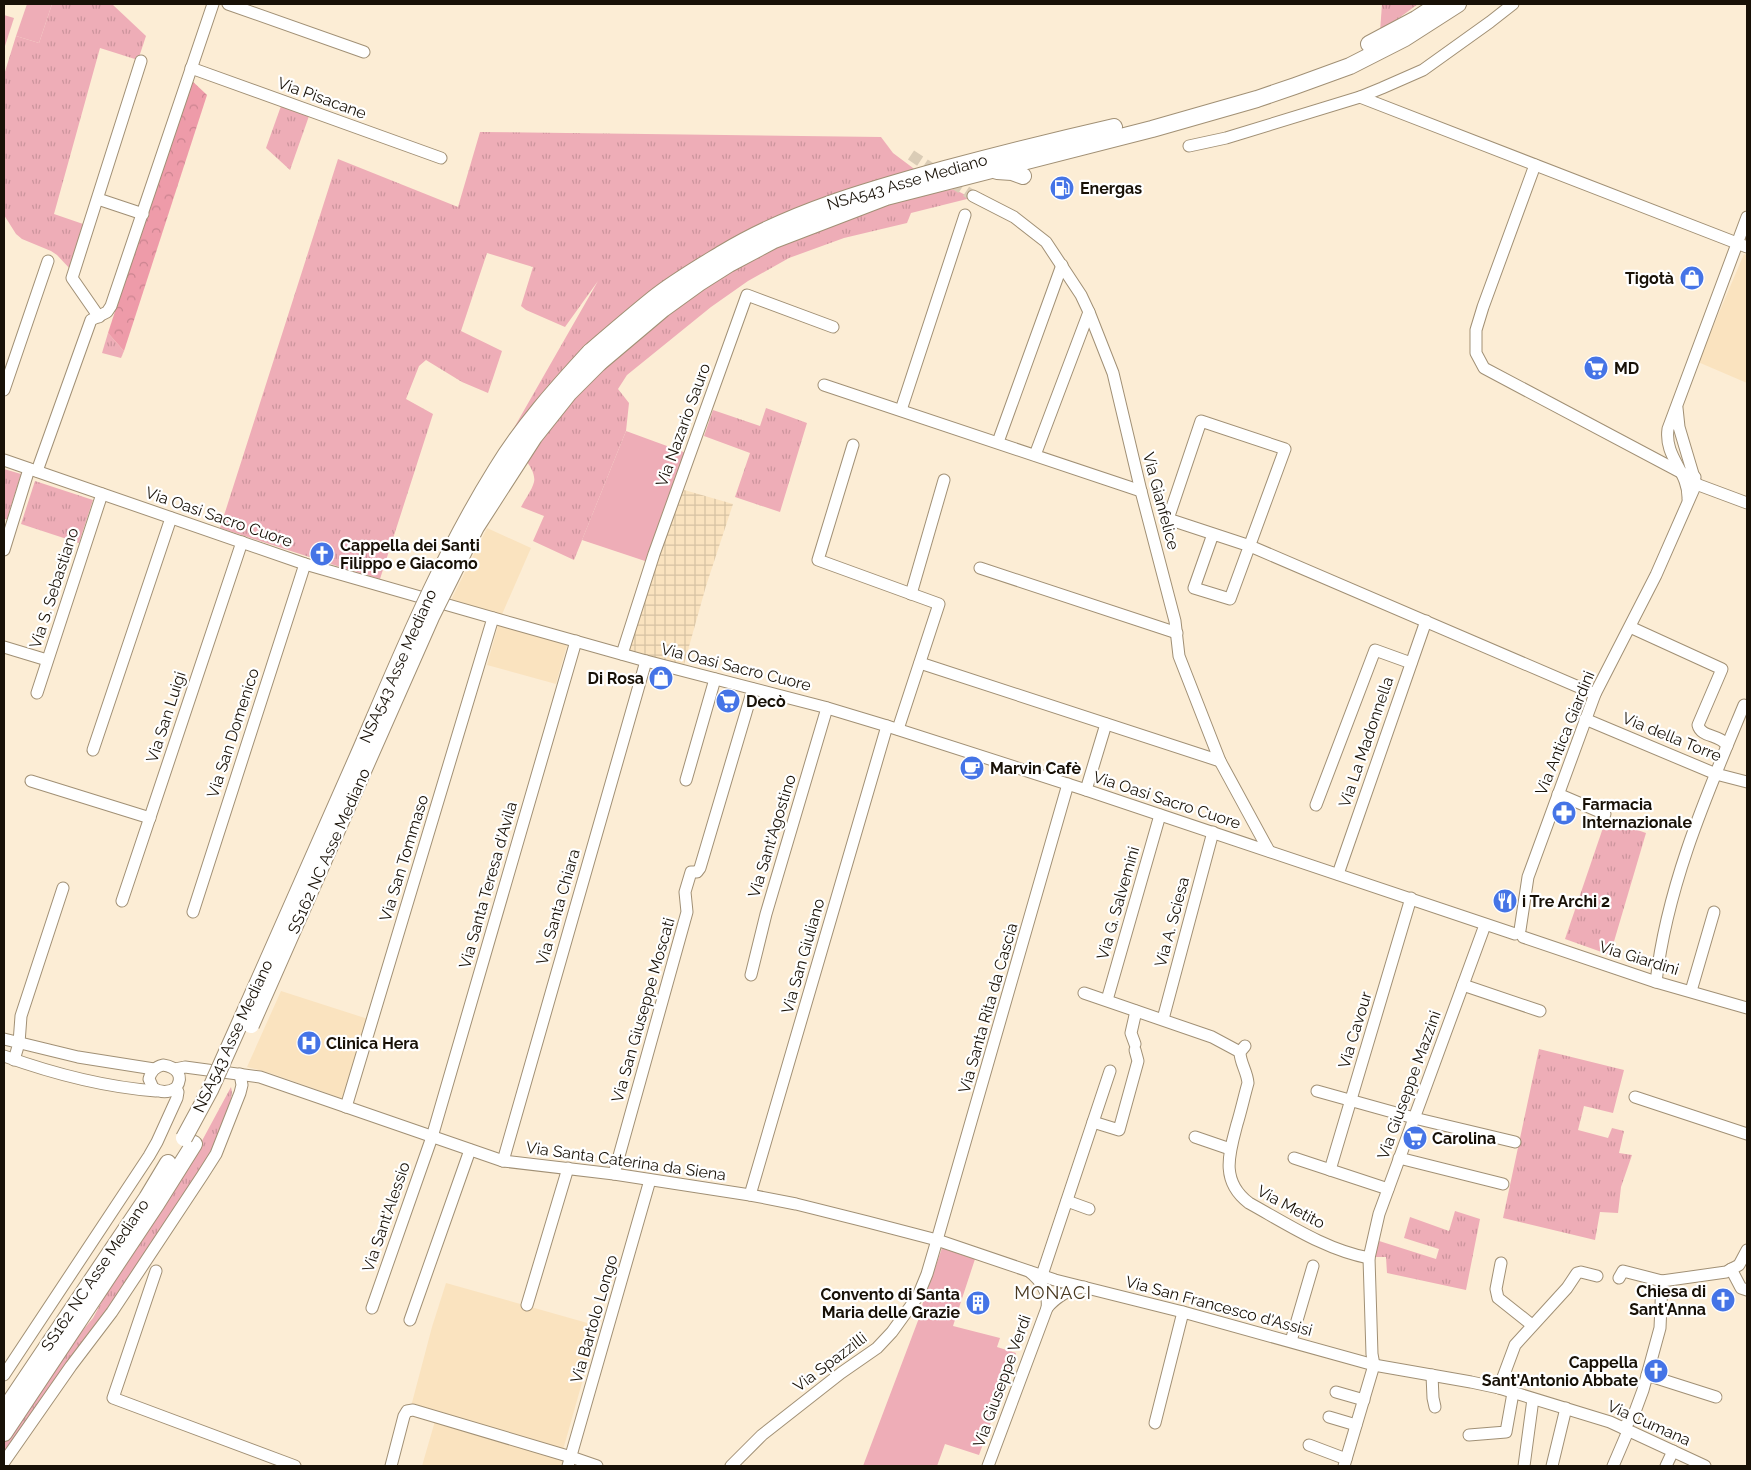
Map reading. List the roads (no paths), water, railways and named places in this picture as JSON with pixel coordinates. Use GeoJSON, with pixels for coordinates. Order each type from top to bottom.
{"type":"FeatureCollection","features":[{"type":"Feature","properties":{"kind":"highway","name":"NSA543 Asse Mediano"},"geometry":{"type":"LineString","coordinates":[[594,357],[655,297],[724,252],[760,233],[804,214],[883,186],[1067,138],[1150,119],[1249,92],[1293,77],[1360,49],[1416,19],[1439,4]]}},
{"type":"Feature","properties":{"kind":"highway","name":"NSA543 Asse Mediano"},"geometry":{"type":"LineString","coordinates":[[594,357],[699,283],[774,240],[886,197],[1257,99],[1350,66],[1405,38],[1458,4]]}},
{"type":"Feature","properties":{"kind":"highway"},"geometry":{"type":"LineString","coordinates":[[1100,152],[1152,128]]}},
{"type":"Feature","properties":{"kind":"highway"},"geometry":{"type":"LineString","coordinates":[[988,170],[1012,172],[1023,176]]}},
{"type":"Feature","properties":{"kind":"highway","name":"SS162 NC Asse Mediano"},"geometry":{"type":"LineString","coordinates":[[4,1411],[147,1198],[189,1141],[228,1076],[432,617],[476,527],[508,474],[534,437],[570,394],[594,357]]}},
{"type":"Feature","properties":{"kind":"highway"},"geometry":{"type":"LineString","coordinates":[[4,1433],[157,1203],[189,1141]]}},
{"type":"Feature","properties":{"kind":"street"},"geometry":{"type":"LineString","coordinates":[[4,550],[91,320],[107,312],[111,306],[213,4]]}},
{"type":"Feature","properties":{"kind":"street"},"geometry":{"type":"LineString","coordinates":[[228,4],[364,52]]}},
{"type":"Feature","properties":{"kind":"street"},"geometry":{"type":"LineString","coordinates":[[1189,146],[1226,138],[1360,97],[1423,70],[1513,4]]}},
{"type":"Feature","properties":{"kind":"street"},"geometry":{"type":"LineString","coordinates":[[99,316],[72,278],[141,61]]}},
{"type":"Feature","properties":{"kind":"street","name":"Via Pisacane"},"geometry":{"type":"LineString","coordinates":[[191,68],[441,158]]}},
{"type":"Feature","properties":{"kind":"street"},"geometry":{"type":"LineString","coordinates":[[1360,97],[1743,245]]}},
{"type":"Feature","properties":{"kind":"street"},"geometry":{"type":"LineString","coordinates":[[1535,165],[1476,330],[1476,353],[1484,368],[1679,469],[1695,480],[1747,503]]}},
{"type":"Feature","properties":{"kind":"street","name":"Via Gianfelice"},"geometry":{"type":"LineString","coordinates":[[973,196],[1014,217],[1046,242],[1081,295],[1089,312],[1113,373],[1175,621],[1179,656],[1220,761],[1269,851]]}},
{"type":"Feature","properties":{"kind":"street"},"geometry":{"type":"LineString","coordinates":[[98,199],[142,214]]}},
{"type":"Feature","properties":{"kind":"street"},"geometry":{"type":"LineString","coordinates":[[901,410],[965,215]]}},
{"type":"Feature","properties":{"kind":"street"},"geometry":{"type":"LineString","coordinates":[[1688,501],[1687,483],[1671,455],[1667,437],[1670,420],[1677,408],[1743,245],[1747,218]]}},
{"type":"Feature","properties":{"kind":"street"},"geometry":{"type":"LineString","coordinates":[[4,390],[48,261]]}},
{"type":"Feature","properties":{"kind":"street"},"geometry":{"type":"LineString","coordinates":[[998,442],[1062,265]]}},
{"type":"Feature","properties":{"kind":"street","name":"Via Nazario Sauro"},"geometry":{"type":"LineString","coordinates":[[622,654],[654,554],[747,295],[833,327]]}},
{"type":"Feature","properties":{"kind":"street"},"geometry":{"type":"LineString","coordinates":[[1035,455],[1089,312]]}},
{"type":"Feature","properties":{"kind":"street"},"geometry":{"type":"LineString","coordinates":[[824,385],[1141,491]]}},
{"type":"Feature","properties":{"kind":"street"},"geometry":{"type":"LineString","coordinates":[[1677,408],[1679,427],[1695,480]]}},
{"type":"Feature","properties":{"kind":"street"},"geometry":{"type":"LineString","coordinates":[[1213,534],[1194,588],[1230,599],[1250,546],[1285,449],[1201,421],[1168,519],[1250,546],[1595,694]]}},
{"type":"Feature","properties":{"kind":"street"},"geometry":{"type":"LineString","coordinates":[[1646,453],[1656,450],[1667,437],[1682,436]]}},
{"type":"Feature","properties":{"kind":"street"},"geometry":{"type":"LineString","coordinates":[[853,445],[818,560],[910,594],[944,480]]}},
{"type":"Feature","properties":{"kind":"street"},"geometry":{"type":"LineString","coordinates":[[1679,469],[1689,459]]}},
{"type":"Feature","properties":{"kind":"street","name":"Via Oasi Sacro Cuore"},"geometry":{"type":"LineString","coordinates":[[4,460],[305,564],[646,661],[827,708],[892,728],[1213,832],[1486,925],[1519,934]]}},
{"type":"Feature","properties":{"kind":"street","name":"Via Antica Giardini"},"geometry":{"type":"LineString","coordinates":[[1519,934],[1528,877],[1585,719],[1595,694],[1656,575],[1695,480]]}},
{"type":"Feature","properties":{"kind":"street","name":"Via S. Sebastiano"},"geometry":{"type":"LineString","coordinates":[[37,693],[102,494]]}},
{"type":"Feature","properties":{"kind":"street"},"geometry":{"type":"LineString","coordinates":[[93,750],[171,518]]}},
{"type":"Feature","properties":{"kind":"street","name":"Via San Luigi"},"geometry":{"type":"LineString","coordinates":[[122,901],[242,542]]}},
{"type":"Feature","properties":{"kind":"street","name":"Via San Domenico"},"geometry":{"type":"LineString","coordinates":[[193,912],[305,564]]}},
{"type":"Feature","properties":{"kind":"street"},"geometry":{"type":"LineString","coordinates":[[980,568],[1176,633]]}},
{"type":"Feature","properties":{"kind":"street","name":"Via San Giuliano"},"geometry":{"type":"LineString","coordinates":[[750,1196],[892,728],[920,662],[939,604],[910,594]]}},
{"type":"Feature","properties":{"kind":"street","name":"Via San Tommaso"},"geometry":{"type":"LineString","coordinates":[[346,1107],[493,618]]}},
{"type":"Feature","properties":{"kind":"street","name":"Via La Madonnella"},"geometry":{"type":"LineString","coordinates":[[1338,874],[1426,621]]}},
{"type":"Feature","properties":{"kind":"street","name":"Via della Torre"},"geometry":{"type":"LineString","coordinates":[[1630,627],[1722,669],[1698,729],[1724,740],[1727,746]]}},
{"type":"Feature","properties":{"kind":"street","name":"Via Santa Teresa d'Avila"},"geometry":{"type":"LineString","coordinates":[[432,1137],[576,641]]}},
{"type":"Feature","properties":{"kind":"street"},"geometry":{"type":"LineString","coordinates":[[4,647],[48,660]]}},
{"type":"Feature","properties":{"kind":"street"},"geometry":{"type":"LineString","coordinates":[[1316,805],[1375,650],[1411,663]]}},
{"type":"Feature","properties":{"kind":"street","name":"Via Santa Chiara"},"geometry":{"type":"LineString","coordinates":[[502,1161],[646,661]]}},
{"type":"Feature","properties":{"kind":"street"},"geometry":{"type":"LineString","coordinates":[[920,662],[1220,761]]}},
{"type":"Feature","properties":{"kind":"street"},"geometry":{"type":"LineString","coordinates":[[686,780],[715,679]]}},
{"type":"Feature","properties":{"kind":"street","name":"Via San Giuseppe Moscati"},"geometry":{"type":"LineString","coordinates":[[614,1174],[687,912],[685,892],[691,872],[696,872],[700,868],[753,688]]}},
{"type":"Feature","properties":{"kind":"street"},"geometry":{"type":"LineString","coordinates":[[1656,982],[1660,951],[1690,838],[1744,705]]}},
{"type":"Feature","properties":{"kind":"street","name":"Via Sant'Agostino"},"geometry":{"type":"LineString","coordinates":[[751,975],[766,914],[827,708]]}},
{"type":"Feature","properties":{"kind":"street","name":"Via della Torre"},"geometry":{"type":"LineString","coordinates":[[1585,719],[1716,774],[1747,782]]}},
{"type":"Feature","properties":{"kind":"street"},"geometry":{"type":"LineString","coordinates":[[1086,790],[1106,724]]}},
{"type":"Feature","properties":{"kind":"street"},"geometry":{"type":"LineString","coordinates":[[31,781],[150,818]]}},
{"type":"Feature","properties":{"kind":"street","name":"Via Santa Rita da Cascia"},"geometry":{"type":"LineString","coordinates":[[938,1240],[1068,784]]}},
{"type":"Feature","properties":{"kind":"street"},"geometry":{"type":"LineString","coordinates":[[1558,794],[1605,814]]}},
{"type":"Feature","properties":{"kind":"street","name":"Via G. Salvemini"},"geometry":{"type":"LineString","coordinates":[[1107,1000],[1160,815]]}},
{"type":"Feature","properties":{"kind":"street","name":"Via A. Sciesa"},"geometry":{"type":"LineString","coordinates":[[1163,1019],[1213,832]]}},
{"type":"Feature","properties":{"kind":"street"},"geometry":{"type":"LineString","coordinates":[[62,888],[21,1016],[19,1043],[9,1058],[34,1067],[90,1082],[123,1088],[166,1092],[177,1079]]}},
{"type":"Feature","properties":{"kind":"street","name":"Via Cavour"},"geometry":{"type":"LineString","coordinates":[[1330,1170],[1410,898]]}},
{"type":"Feature","properties":{"kind":"street"},"geometry":{"type":"LineString","coordinates":[[1691,991],[1714,912]]}},
{"type":"Feature","properties":{"kind":"street","name":"Via Giuseppe Mazzini"},"geometry":{"type":"LineString","coordinates":[[1370,1258],[1379,1214],[1486,925]]}},
{"type":"Feature","properties":{"kind":"street","name":"Via Giardini"},"geometry":{"type":"LineString","coordinates":[[1519,934],[1656,982],[1747,1008]]}},
{"type":"Feature","properties":{"kind":"street"},"geometry":{"type":"LineString","coordinates":[[1463,985],[1540,1011]]}},
{"type":"Feature","properties":{"kind":"street","name":"Via Metito"},"geometry":{"type":"LineString","coordinates":[[1084,993],[1163,1019],[1242,1049],[1240,1057],[1248,1075],[1248,1083],[1228,1157],[1232,1184],[1239,1196],[1248,1203],[1319,1240],[1350,1254],[1370,1258]]}},
{"type":"Feature","properties":{"kind":"street"},"geometry":{"type":"LineString","coordinates":[[1093,1122],[1119,1130],[1138,1061],[1131,1033],[1136,1010]]}},
{"type":"Feature","properties":{"kind":"street"},"geometry":{"type":"LineString","coordinates":[[4,1039],[78,1057],[154,1069]]}},
{"type":"Feature","properties":{"kind":"street"},"geometry":{"type":"LineString","coordinates":[[4,1375],[157,1142],[178,1092],[177,1079],[164,1065],[154,1069],[149,1079],[156,1091]]}},
{"type":"Feature","properties":{"kind":"street","name":"Via Santa Caterina da Siena"},"geometry":{"type":"LineString","coordinates":[[177,1079],[195,1068],[260,1077],[502,1161],[614,1174],[796,1204],[938,1240],[1055,1280]]}},
{"type":"Feature","properties":{"kind":"street"},"geometry":{"type":"LineString","coordinates":[[1042,1275],[1110,1071]]}},
{"type":"Feature","properties":{"kind":"street"},"geometry":{"type":"LineString","coordinates":[[4,1462],[71,1366],[112,1312],[216,1154],[240,1093],[242,1085],[240,1074]]}},
{"type":"Feature","properties":{"kind":"street"},"geometry":{"type":"LineString","coordinates":[[1317,1091],[1414,1118],[1515,1142]]}},
{"type":"Feature","properties":{"kind":"street"},"geometry":{"type":"LineString","coordinates":[[1635,1097],[1747,1134]]}},
{"type":"Feature","properties":{"kind":"street","name":"Via Sant'Alessio"},"geometry":{"type":"LineString","coordinates":[[372,1308],[432,1137]]}},
{"type":"Feature","properties":{"kind":"street"},"geometry":{"type":"LineString","coordinates":[[1195,1137],[1230,1149]]}},
{"type":"Feature","properties":{"kind":"street"},"geometry":{"type":"LineString","coordinates":[[410,1320],[470,1150]]}},
{"type":"Feature","properties":{"kind":"street"},"geometry":{"type":"LineString","coordinates":[[1294,1158],[1388,1189]]}},
{"type":"Feature","properties":{"kind":"street"},"geometry":{"type":"LineString","coordinates":[[1399,1158],[1503,1184]]}},
{"type":"Feature","properties":{"kind":"street"},"geometry":{"type":"LineString","coordinates":[[526,1305],[568,1168]]}},
{"type":"Feature","properties":{"kind":"street","name":"Via Bartolo Longo"},"geometry":{"type":"LineString","coordinates":[[570,1462],[650,1180]]}},
{"type":"Feature","properties":{"kind":"street"},"geometry":{"type":"LineString","coordinates":[[1067,1201],[1089,1209]]}},
{"type":"Feature","properties":{"kind":"street","name":"Via Spazzilli"},"geometry":{"type":"LineString","coordinates":[[735,1465],[762,1434],[841,1373],[877,1348],[887,1337],[918,1296],[938,1240]]}},
{"type":"Feature","properties":{"kind":"street"},"geometry":{"type":"LineString","coordinates":[[1618,1278],[1623,1270],[1662,1281],[1726,1272],[1739,1265],[1747,1250]]}},
{"type":"Feature","properties":{"kind":"street"},"geometry":{"type":"LineString","coordinates":[[1309,1445],[1345,1463],[1374,1365],[1372,1354],[1370,1258]]}},
{"type":"Feature","properties":{"kind":"street"},"geometry":{"type":"LineString","coordinates":[[1501,1263],[1496,1289],[1498,1298],[1532,1326]]}},
{"type":"Feature","properties":{"kind":"street"},"geometry":{"type":"LineString","coordinates":[[1291,1341],[1313,1266]]}},
{"type":"Feature","properties":{"kind":"street"},"geometry":{"type":"LineString","coordinates":[[1731,1269],[1741,1288],[1747,1290]]}},
{"type":"Feature","properties":{"kind":"street"},"geometry":{"type":"LineString","coordinates":[[156,1271],[113,1398],[295,1466]]}},
{"type":"Feature","properties":{"kind":"street"},"geometry":{"type":"LineString","coordinates":[[1030,1271],[1039,1280],[1049,1302],[1072,1290],[1085,1287]]}},
{"type":"Feature","properties":{"kind":"street"},"geometry":{"type":"LineString","coordinates":[[1498,1388],[1515,1345],[1567,1288],[1577,1273],[1581,1272],[1597,1276]]}},
{"type":"Feature","properties":{"kind":"street","name":"Via San Francesco d'Assisi"},"geometry":{"type":"LineString","coordinates":[[1055,1280],[1183,1312],[1374,1365]]}},
{"type":"Feature","properties":{"kind":"street","name":"Via Giuseppe Verdi"},"geometry":{"type":"LineString","coordinates":[[988,1466],[1049,1302],[1050,1285],[1055,1280]]}},
{"type":"Feature","properties":{"kind":"street"},"geometry":{"type":"LineString","coordinates":[[1613,1466],[1647,1375],[1660,1328],[1662,1281]]}},
{"type":"Feature","properties":{"kind":"street"},"geometry":{"type":"LineString","coordinates":[[1155,1423],[1183,1312]]}},
{"type":"Feature","properties":{"kind":"street","name":"Via Cumana"},"geometry":{"type":"LineString","coordinates":[[1374,1365],[1498,1388],[1566,1408],[1610,1422],[1706,1466]]}},
{"type":"Feature","properties":{"kind":"street"},"geometry":{"type":"LineString","coordinates":[[1647,1375],[1716,1397]]}},
{"type":"Feature","properties":{"kind":"street"},"geometry":{"type":"LineString","coordinates":[[1432,1376],[1432,1398],[1435,1407]]}},
{"type":"Feature","properties":{"kind":"street"},"geometry":{"type":"LineString","coordinates":[[1336,1392],[1364,1400]]}},
{"type":"Feature","properties":{"kind":"street"},"geometry":{"type":"LineString","coordinates":[[1470,1435],[1506,1432],[1514,1393]]}},
{"type":"Feature","properties":{"kind":"street"},"geometry":{"type":"LineString","coordinates":[[1524,1466],[1533,1399]]}},
{"type":"Feature","properties":{"kind":"street"},"geometry":{"type":"LineString","coordinates":[[1552,1466],[1566,1408]]}},
{"type":"Feature","properties":{"kind":"street"},"geometry":{"type":"LineString","coordinates":[[391,1466],[404,1416],[407,1411],[413,1410],[570,1462],[597,1466]]}},
{"type":"Feature","properties":{"kind":"street"},"geometry":{"type":"LineString","coordinates":[[1329,1417],[1356,1425]]}},
{"type":"Feature","properties":{"kind":"street"},"geometry":{"type":"LineString","coordinates":[[1666,1466],[1672,1451]]}},
{"type":"Feature","properties":{"kind":"tunnel"},"geometry":{"type":"LineString","coordinates":[[911,155],[973,196]]}},
{"type":"Feature","properties":{"kind":"place","name":"Energas"},"geometry":{"type":"Point","coordinates":[1062,188]}},
{"type":"Feature","properties":{"kind":"place","name":"Tigotà"},"geometry":{"type":"Point","coordinates":[1692,278]}},
{"type":"Feature","properties":{"kind":"place","name":"MD"},"geometry":{"type":"Point","coordinates":[1596,368]}},
{"type":"Feature","properties":{"kind":"place","name":"Cappella dei Santi Filippo e Giacomo"},"geometry":{"type":"Point","coordinates":[322,554]}},
{"type":"Feature","properties":{"kind":"place","name":"Di Rosa"},"geometry":{"type":"Point","coordinates":[661,678]}},
{"type":"Feature","properties":{"kind":"place","name":"Decò"},"geometry":{"type":"Point","coordinates":[728,701]}},
{"type":"Feature","properties":{"kind":"place","name":"Marvin Cafè"},"geometry":{"type":"Point","coordinates":[972,768]}},
{"type":"Feature","properties":{"kind":"place","name":"Farmacia Internazionale"},"geometry":{"type":"Point","coordinates":[1564,813]}},
{"type":"Feature","properties":{"kind":"place","name":"i Tre Archi 2"},"geometry":{"type":"Point","coordinates":[1505,901]}},
{"type":"Feature","properties":{"kind":"place","name":"Clinica Hera"},"geometry":{"type":"Point","coordinates":[309,1043]}},
{"type":"Feature","properties":{"kind":"place","name":"Carolina"},"geometry":{"type":"Point","coordinates":[1415,1138]}},
{"type":"Feature","properties":{"kind":"place","name":"Chiesa di Sant'Anna"},"geometry":{"type":"Point","coordinates":[1723,1300]}},
{"type":"Feature","properties":{"kind":"place","name":"Convento di Santa Maria delle Grazie"},"geometry":{"type":"Point","coordinates":[978,1303]}},
{"type":"Feature","properties":{"kind":"place","name":"Cappella Sant'Antonio Abbate"},"geometry":{"type":"Point","coordinates":[1656,1371]}},
{"type":"Feature","properties":{"kind":"district","name":"MONACI"},"geometry":{"type":"Point","coordinates":[1053,1292]}}]}
